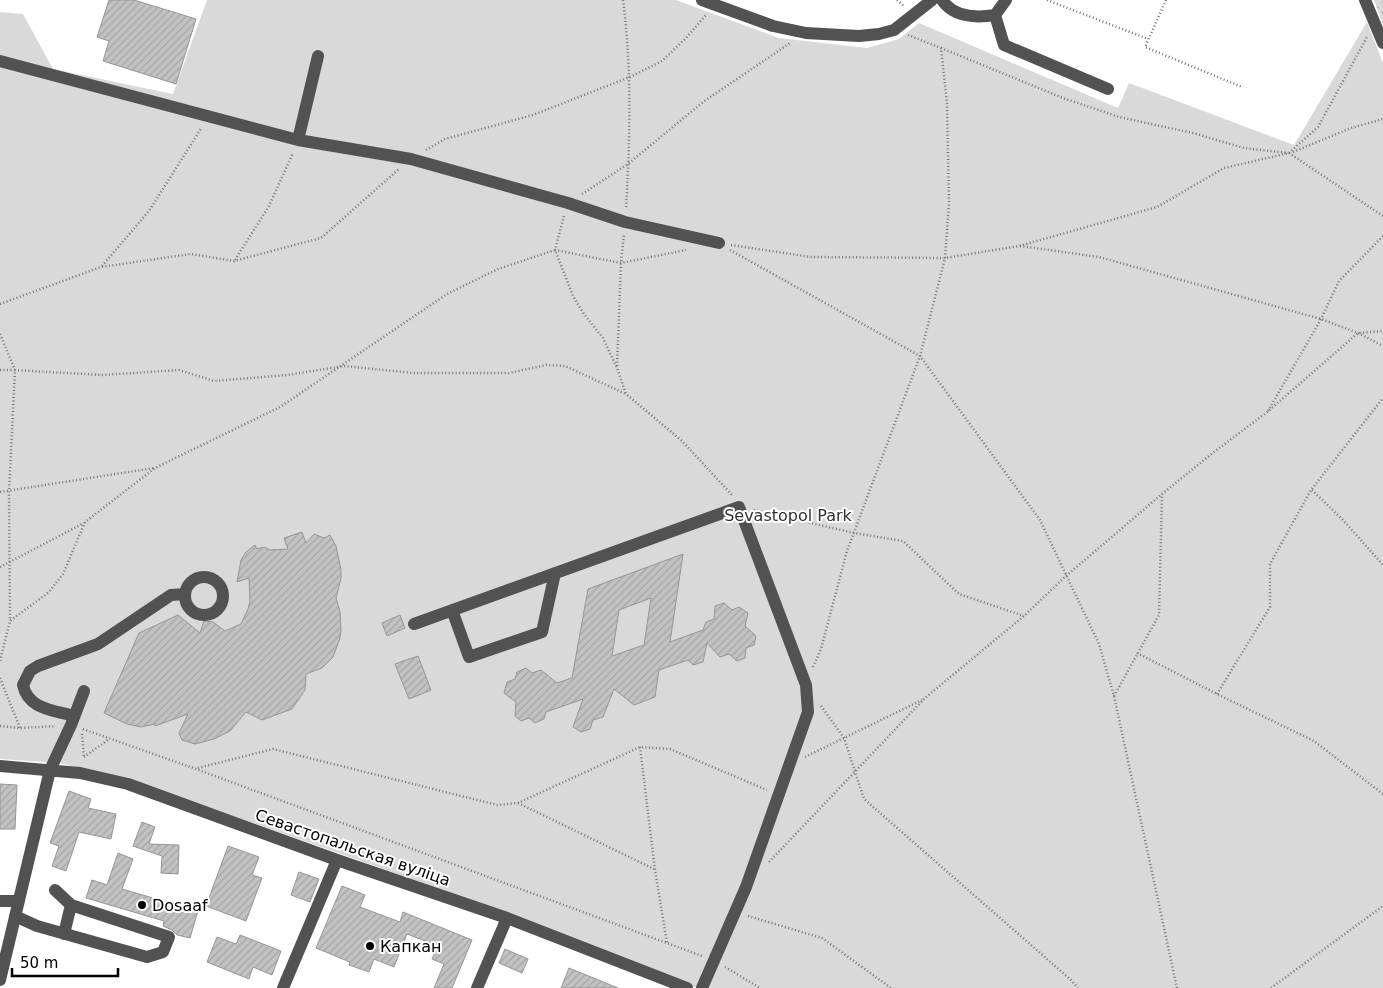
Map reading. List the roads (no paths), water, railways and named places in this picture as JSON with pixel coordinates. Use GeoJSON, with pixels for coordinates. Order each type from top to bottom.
{"type":"FeatureCollection","features":[{"type":"Feature","properties":{"kind":"street"},"geometry":{"type":"LineString","coordinates":[[708,2],[773,26],[806,33],[859,36],[880,34],[894,30],[932,0]]}},
{"type":"Feature","properties":{"kind":"street"},"geometry":{"type":"LineString","coordinates":[[942,0],[963,16],[977,18],[995,14],[1006,0]]}},
{"type":"Feature","properties":{"kind":"street"},"geometry":{"type":"LineString","coordinates":[[1365,0],[1383,43]]}},
{"type":"Feature","properties":{"kind":"street"},"geometry":{"type":"LineString","coordinates":[[995,14],[1004,44],[1108,89]]}},
{"type":"Feature","properties":{"kind":"street"},"geometry":{"type":"LineString","coordinates":[[298,140],[318,56]]}},
{"type":"Feature","properties":{"kind":"street"},"geometry":{"type":"LineString","coordinates":[[0,61],[298,140],[411,160],[568,203],[625,222],[719,243]]}},
{"type":"Feature","properties":{"kind":"street"},"geometry":{"type":"LineString","coordinates":[[414,624],[739,507],[806,685],[808,712],[735,912],[702,988]]}},
{"type":"Feature","properties":{"kind":"street"},"geometry":{"type":"LineString","coordinates":[[452,610],[469,657],[542,632],[555,573]]}},
{"type":"Feature","properties":{"kind":"street"},"geometry":{"type":"LineString","coordinates":[[76,723],[30,701],[24,693],[23,685],[25,678],[30,672],[38,666],[98,644],[171,596],[185,594]]}},
{"type":"Feature","properties":{"kind":"street"},"geometry":{"type":"LineString","coordinates":[[0,980],[50,770],[76,723],[84,691]]}},
{"type":"Feature","properties":{"kind":"street","name":"Севастопальская вуліца"},"geometry":{"type":"LineString","coordinates":[[0,766],[80,773],[128,784],[337,860],[507,918],[687,988]]}},
{"type":"Feature","properties":{"kind":"street"},"geometry":{"type":"LineString","coordinates":[[283,988],[337,860]]}},
{"type":"Feature","properties":{"kind":"street"},"geometry":{"type":"LineString","coordinates":[[15,916],[37,926],[147,957],[163,952],[169,937],[70,905],[55,890]]}},
{"type":"Feature","properties":{"kind":"street"},"geometry":{"type":"LineString","coordinates":[[0,901],[18,901]]}},
{"type":"Feature","properties":{"kind":"street"},"geometry":{"type":"LineString","coordinates":[[64,934],[70,905]]}},
{"type":"Feature","properties":{"kind":"street"},"geometry":{"type":"LineString","coordinates":[[477,988],[507,918]]}},
{"type":"Feature","properties":{"kind":"place","name":"Dosaaf"},"geometry":{"type":"Point","coordinates":[142,905]}},
{"type":"Feature","properties":{"kind":"place","name":"Капкан"},"geometry":{"type":"Point","coordinates":[370,946]}},
{"type":"Feature","properties":{"kind":"park label","name":"Sevastopol Park"},"geometry":{"type":"Point","coordinates":[788,515]}}]}
